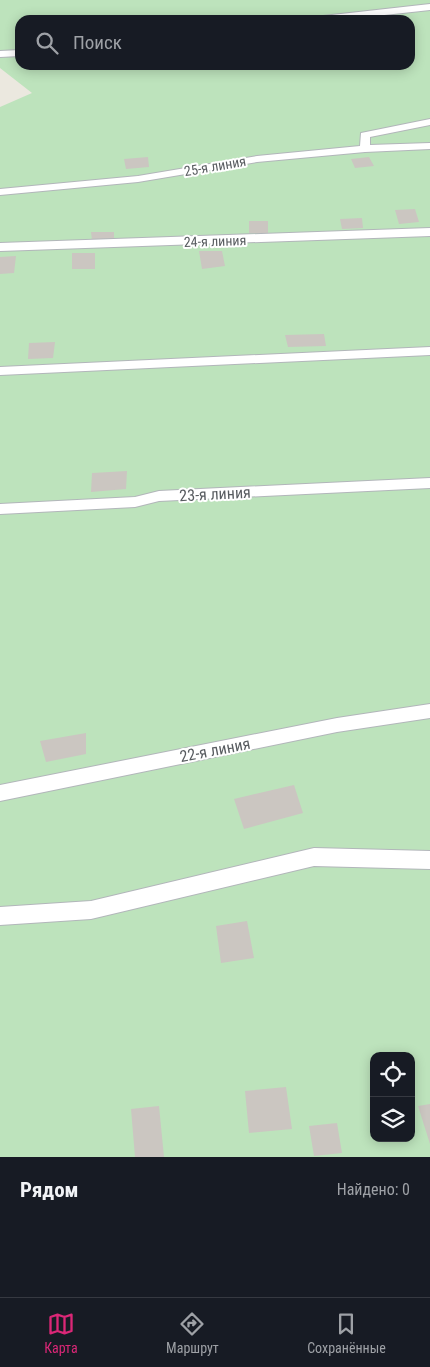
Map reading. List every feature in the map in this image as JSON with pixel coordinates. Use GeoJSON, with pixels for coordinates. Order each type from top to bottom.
{"type":"FeatureCollection","features":[{"type":"Feature","properties":{"kind":"lane"},"geometry":{"type":"LineString","coordinates":[[359,15],[430,7]]}},
{"type":"Feature","properties":{"kind":"lane"},"geometry":{"type":"LineString","coordinates":[[0,54],[15,52]]}},
{"type":"Feature","properties":{"kind":"lane"},"geometry":{"type":"LineString","coordinates":[[365,148],[365,135],[430,122]]}},
{"type":"Feature","properties":{"kind":"lane","name":"25-я линия"},"geometry":{"type":"LineString","coordinates":[[0,192],[138,179],[257,159],[365,148],[430,146]]}},
{"type":"Feature","properties":{"kind":"lane","name":"24-я линия"},"geometry":{"type":"LineString","coordinates":[[0,247],[430,232]]}},
{"type":"Feature","properties":{"kind":"lane"},"geometry":{"type":"LineString","coordinates":[[0,371],[430,351]]}},
{"type":"Feature","properties":{"kind":"lane","name":"23-я линия"},"geometry":{"type":"LineString","coordinates":[[0,509],[135,502],[159,496],[430,483]]}},
{"type":"Feature","properties":{"kind":"lane","name":"22-я линия"},"geometry":{"type":"LineString","coordinates":[[0,792],[337,725],[430,711]]}},
{"type":"Feature","properties":{"kind":"lane"},"geometry":{"type":"LineString","coordinates":[[0,916],[91,910],[314,857],[430,860]]}},
{"type":"Feature","properties":{"kind":"green space"},"geometry":{"type":"Polygon","coordinates":[[[0,0],[430,0],[430,1157],[0,1157],[0,107],[32,93],[0,68],[0,0]]]}},
{"type":"Feature","properties":{"kind":"building"},"geometry":{"type":"Polygon","coordinates":[[[148,157],[149,167],[126,169],[124,159],[148,157]]]}},
{"type":"Feature","properties":{"kind":"building"},"geometry":{"type":"Polygon","coordinates":[[[369,157],[374,166],[355,168],[351,159],[369,157]]]}},
{"type":"Feature","properties":{"kind":"building"},"geometry":{"type":"Polygon","coordinates":[[[415,209],[419,222],[399,224],[395,210],[415,209]]]}},
{"type":"Feature","properties":{"kind":"building"},"geometry":{"type":"Polygon","coordinates":[[[362,218],[363,228],[342,229],[340,219],[362,218]]]}},
{"type":"Feature","properties":{"kind":"building"},"geometry":{"type":"Polygon","coordinates":[[[249,221],[268,221],[268,234],[249,233],[249,221]]]}},
{"type":"Feature","properties":{"kind":"building"},"geometry":{"type":"Polygon","coordinates":[[[91,232],[114,232],[114,239],[92,240],[91,232]]]}},
{"type":"Feature","properties":{"kind":"building"},"geometry":{"type":"Polygon","coordinates":[[[199,251],[222,251],[225,266],[202,269],[199,251]]]}},
{"type":"Feature","properties":{"kind":"building"},"geometry":{"type":"Polygon","coordinates":[[[72,253],[95,253],[95,269],[72,269],[72,253]]]}},
{"type":"Feature","properties":{"kind":"building"},"geometry":{"type":"Polygon","coordinates":[[[16,256],[14,273],[0,274],[0,257],[16,256]]]}},
{"type":"Feature","properties":{"kind":"building"},"geometry":{"type":"Polygon","coordinates":[[[324,334],[326,346],[288,347],[285,335],[324,334]]]}},
{"type":"Feature","properties":{"kind":"building"},"geometry":{"type":"Polygon","coordinates":[[[55,342],[53,358],[28,359],[29,343],[55,342]]]}},
{"type":"Feature","properties":{"kind":"building"},"geometry":{"type":"Polygon","coordinates":[[[127,471],[126,489],[91,492],[92,473],[127,471]]]}},
{"type":"Feature","properties":{"kind":"building"},"geometry":{"type":"Polygon","coordinates":[[[86,733],[86,754],[46,762],[40,741],[86,733]]]}},
{"type":"Feature","properties":{"kind":"building"},"geometry":{"type":"Polygon","coordinates":[[[294,785],[303,813],[244,829],[234,799],[294,785]]]}},
{"type":"Feature","properties":{"kind":"building"},"geometry":{"type":"Polygon","coordinates":[[[247,921],[254,958],[221,963],[216,926],[247,921]]]}},
{"type":"Feature","properties":{"kind":"building"},"geometry":{"type":"Polygon","coordinates":[[[286,1087],[292,1129],[249,1133],[245,1091],[286,1087]]]}},
{"type":"Feature","properties":{"kind":"building"},"geometry":{"type":"Polygon","coordinates":[[[430,1104],[430,1144],[418,1106],[430,1104]]]}},
{"type":"Feature","properties":{"kind":"building"},"geometry":{"type":"Polygon","coordinates":[[[159,1106],[164,1157],[135,1157],[131,1109],[159,1106]]]}},
{"type":"Feature","properties":{"kind":"building"},"geometry":{"type":"Polygon","coordinates":[[[337,1123],[342,1153],[314,1156],[309,1126],[337,1123]]]}}]}
